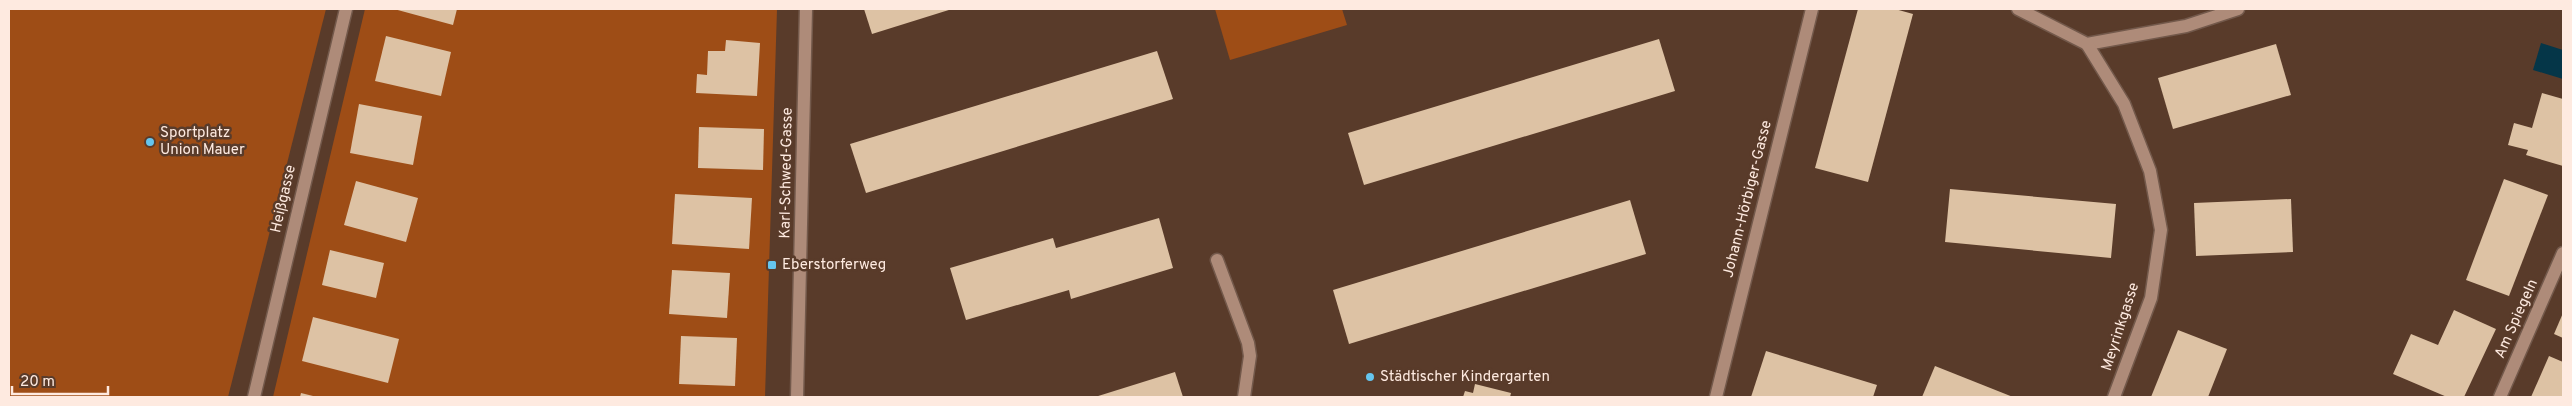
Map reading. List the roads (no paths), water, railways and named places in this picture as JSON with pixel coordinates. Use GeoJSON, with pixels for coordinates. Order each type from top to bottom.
{"type":"FeatureCollection","features":[{"type":"Feature","properties":{"kind":"street","name":"Heißgasse"},"geometry":{"type":"LineString","coordinates":[[254,397],[346,9]]}},
{"type":"Feature","properties":{"kind":"street","name":"Karl-Schwed-Gasse"},"geometry":{"type":"LineString","coordinates":[[797,397],[806,9]]}},
{"type":"Feature","properties":{"kind":"street","name":"Johann-Hörbiger-Gasse"},"geometry":{"type":"LineString","coordinates":[[1716,397],[1812,9]]}},
{"type":"Feature","properties":{"kind":"street"},"geometry":{"type":"LineString","coordinates":[[2018,9],[2087,44],[2186,26],[2238,9]]}},
{"type":"Feature","properties":{"kind":"street","name":"Meyrinkgasse"},"geometry":{"type":"LineString","coordinates":[[2087,44],[2124,104],[2150,171],[2161,230],[2151,298],[2114,397]]}},
{"type":"Feature","properties":{"kind":"street","name":"Am Spiegeln"},"geometry":{"type":"LineString","coordinates":[[2500,397],[2563,253]]}},
{"type":"Feature","properties":{"kind":"street"},"geometry":{"type":"LineString","coordinates":[[1217,260],[1248,343],[1250,356],[1244,397]]}},
{"type":"Feature","properties":{"kind":"water"},"geometry":{"type":"Polygon","coordinates":[[[2541,43],[2563,50],[2563,79],[2533,70],[2541,43]]]}},
{"type":"Feature","properties":{"kind":"place","name":"Sportplatz Union Mauer"},"geometry":{"type":"Point","coordinates":[150,142]}},
{"type":"Feature","properties":{"kind":"place","name":"Eberstorferweg"},"geometry":{"type":"Point","coordinates":[772,265]}},
{"type":"Feature","properties":{"kind":"place","name":"Städtischer Kindergarten"},"geometry":{"type":"Point","coordinates":[1370,377]}}]}
